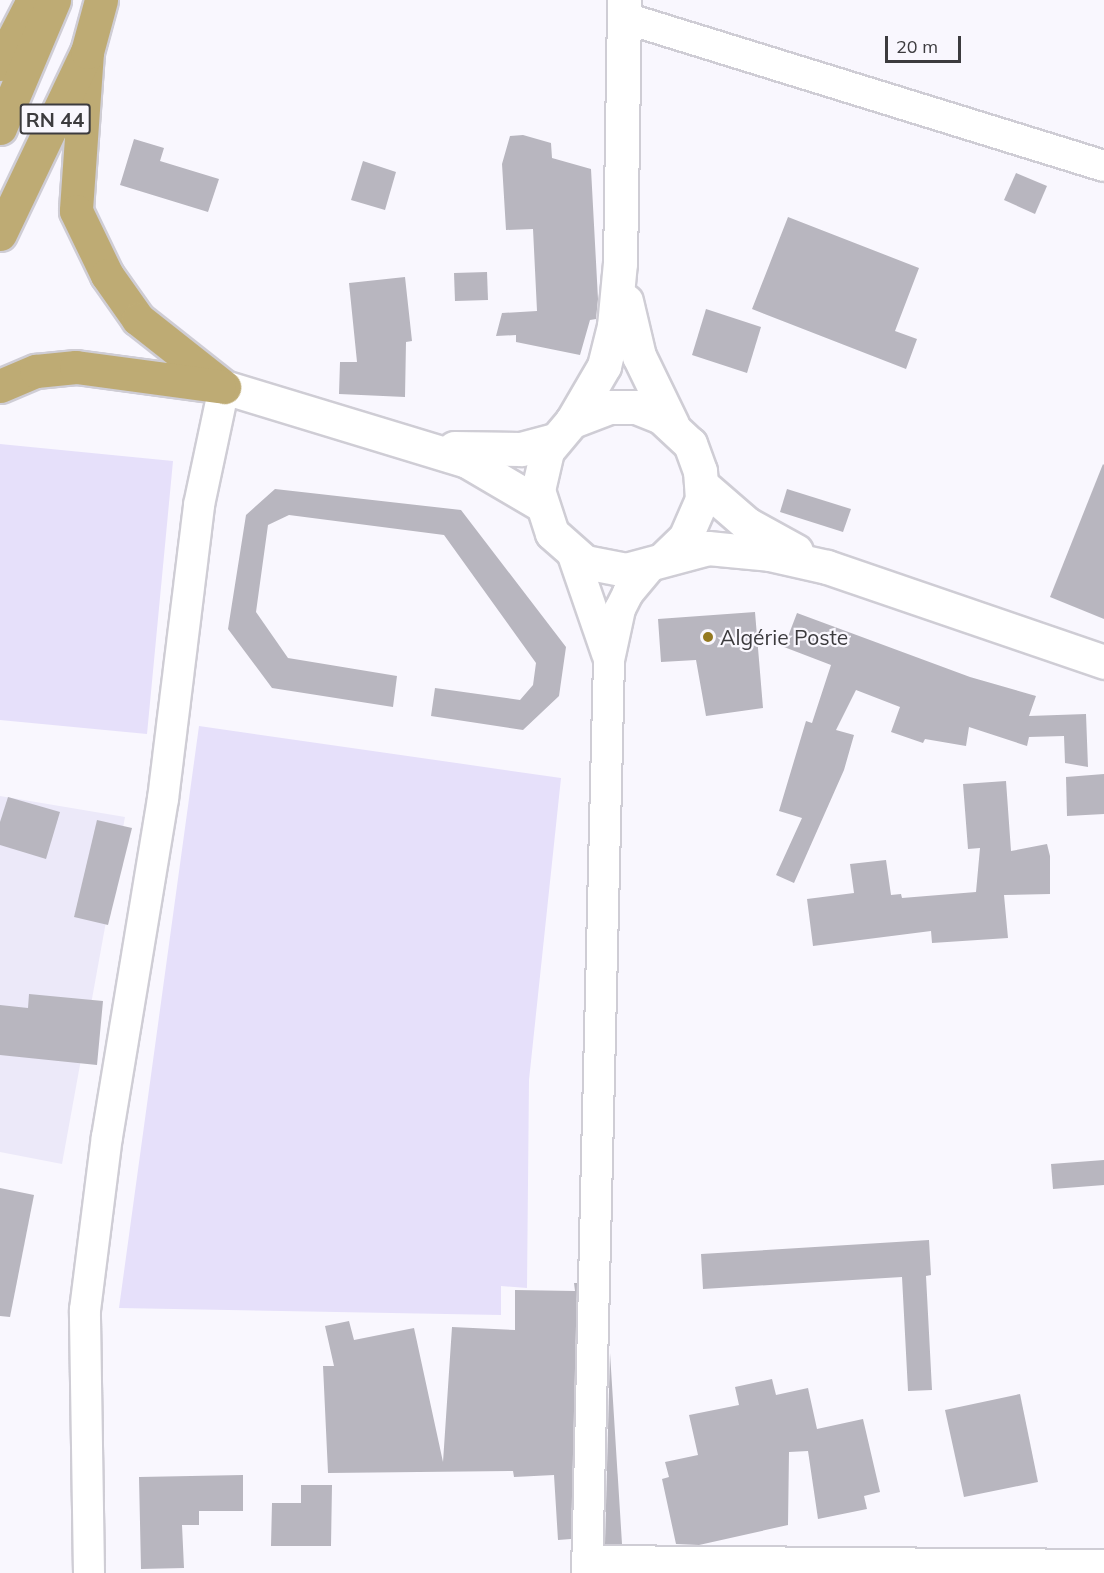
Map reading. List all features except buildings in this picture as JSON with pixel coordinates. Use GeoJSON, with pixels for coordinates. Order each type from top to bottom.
{"type":"FeatureCollection","features":[{"type":"Feature","properties":{"kind":"highway"},"geometry":{"type":"LineString","coordinates":[[0,64],[33,0]]}},
{"type":"Feature","properties":{"kind":"highway","name":"RN 44"},"geometry":{"type":"LineString","coordinates":[[0,128],[54,0]]}},
{"type":"Feature","properties":{"kind":"highway","name":"RN 44"},"geometry":{"type":"LineString","coordinates":[[0,234],[87,51],[101,0]]}},
{"type":"Feature","properties":{"kind":"highway"},"geometry":{"type":"LineString","coordinates":[[87,51],[76,211],[107,275],[138,319],[224,387]]}},
{"type":"Feature","properties":{"kind":"highway"},"geometry":{"type":"LineString","coordinates":[[0,386],[36,371],[76,367],[224,387]]}},
{"type":"Feature","properties":{"kind":"street"},"geometry":{"type":"LineString","coordinates":[[609,660],[573,555],[552,532],[540,504],[542,464],[611,347],[620,263],[624,9],[1104,166]]}},
{"type":"Feature","properties":{"kind":"street"},"geometry":{"type":"LineString","coordinates":[[620,263],[633,340],[672,424],[690,444],[702,485],[693,526],[628,593],[620,609],[609,660],[588,1567],[1104,1566]]}},
{"type":"Feature","properties":{"kind":"street"},"geometry":{"type":"LineString","coordinates":[[89,1573],[85,1310],[107,1137],[163,799],[199,505],[224,387],[423,446],[488,471],[540,504]]}},
{"type":"Feature","properties":{"kind":"street"},"geometry":{"type":"LineString","coordinates":[[423,446],[521,449],[563,430],[596,410],[623,406],[649,411],[672,424]]}},
{"type":"Feature","properties":{"kind":"street"},"geometry":{"type":"LineString","coordinates":[[702,485],[747,524],[827,567]]}},
{"type":"Feature","properties":{"kind":"street"},"geometry":{"type":"LineString","coordinates":[[573,555],[612,570],[708,548],[769,554],[827,567],[1104,662]]}},
{"type":"Feature","properties":{"kind":"shaded area"},"geometry":{"type":"Polygon","coordinates":[[[0,444],[173,461],[147,734],[0,720],[0,444]]]}},
{"type":"Feature","properties":{"kind":"shaded area"},"geometry":{"type":"Polygon","coordinates":[[[199,726],[561,778],[529,1080],[527,1288],[501,1286],[501,1315],[119,1308],[199,726]]]}},
{"type":"Feature","properties":{"kind":"shaded area"},"geometry":{"type":"Polygon","coordinates":[[[0,796],[125,817],[62,1164],[0,1152],[0,796]]]}},
{"type":"Feature","properties":{"kind":"place","name":"Algérie Poste"},"geometry":{"type":"Point","coordinates":[708,637]}}]}
